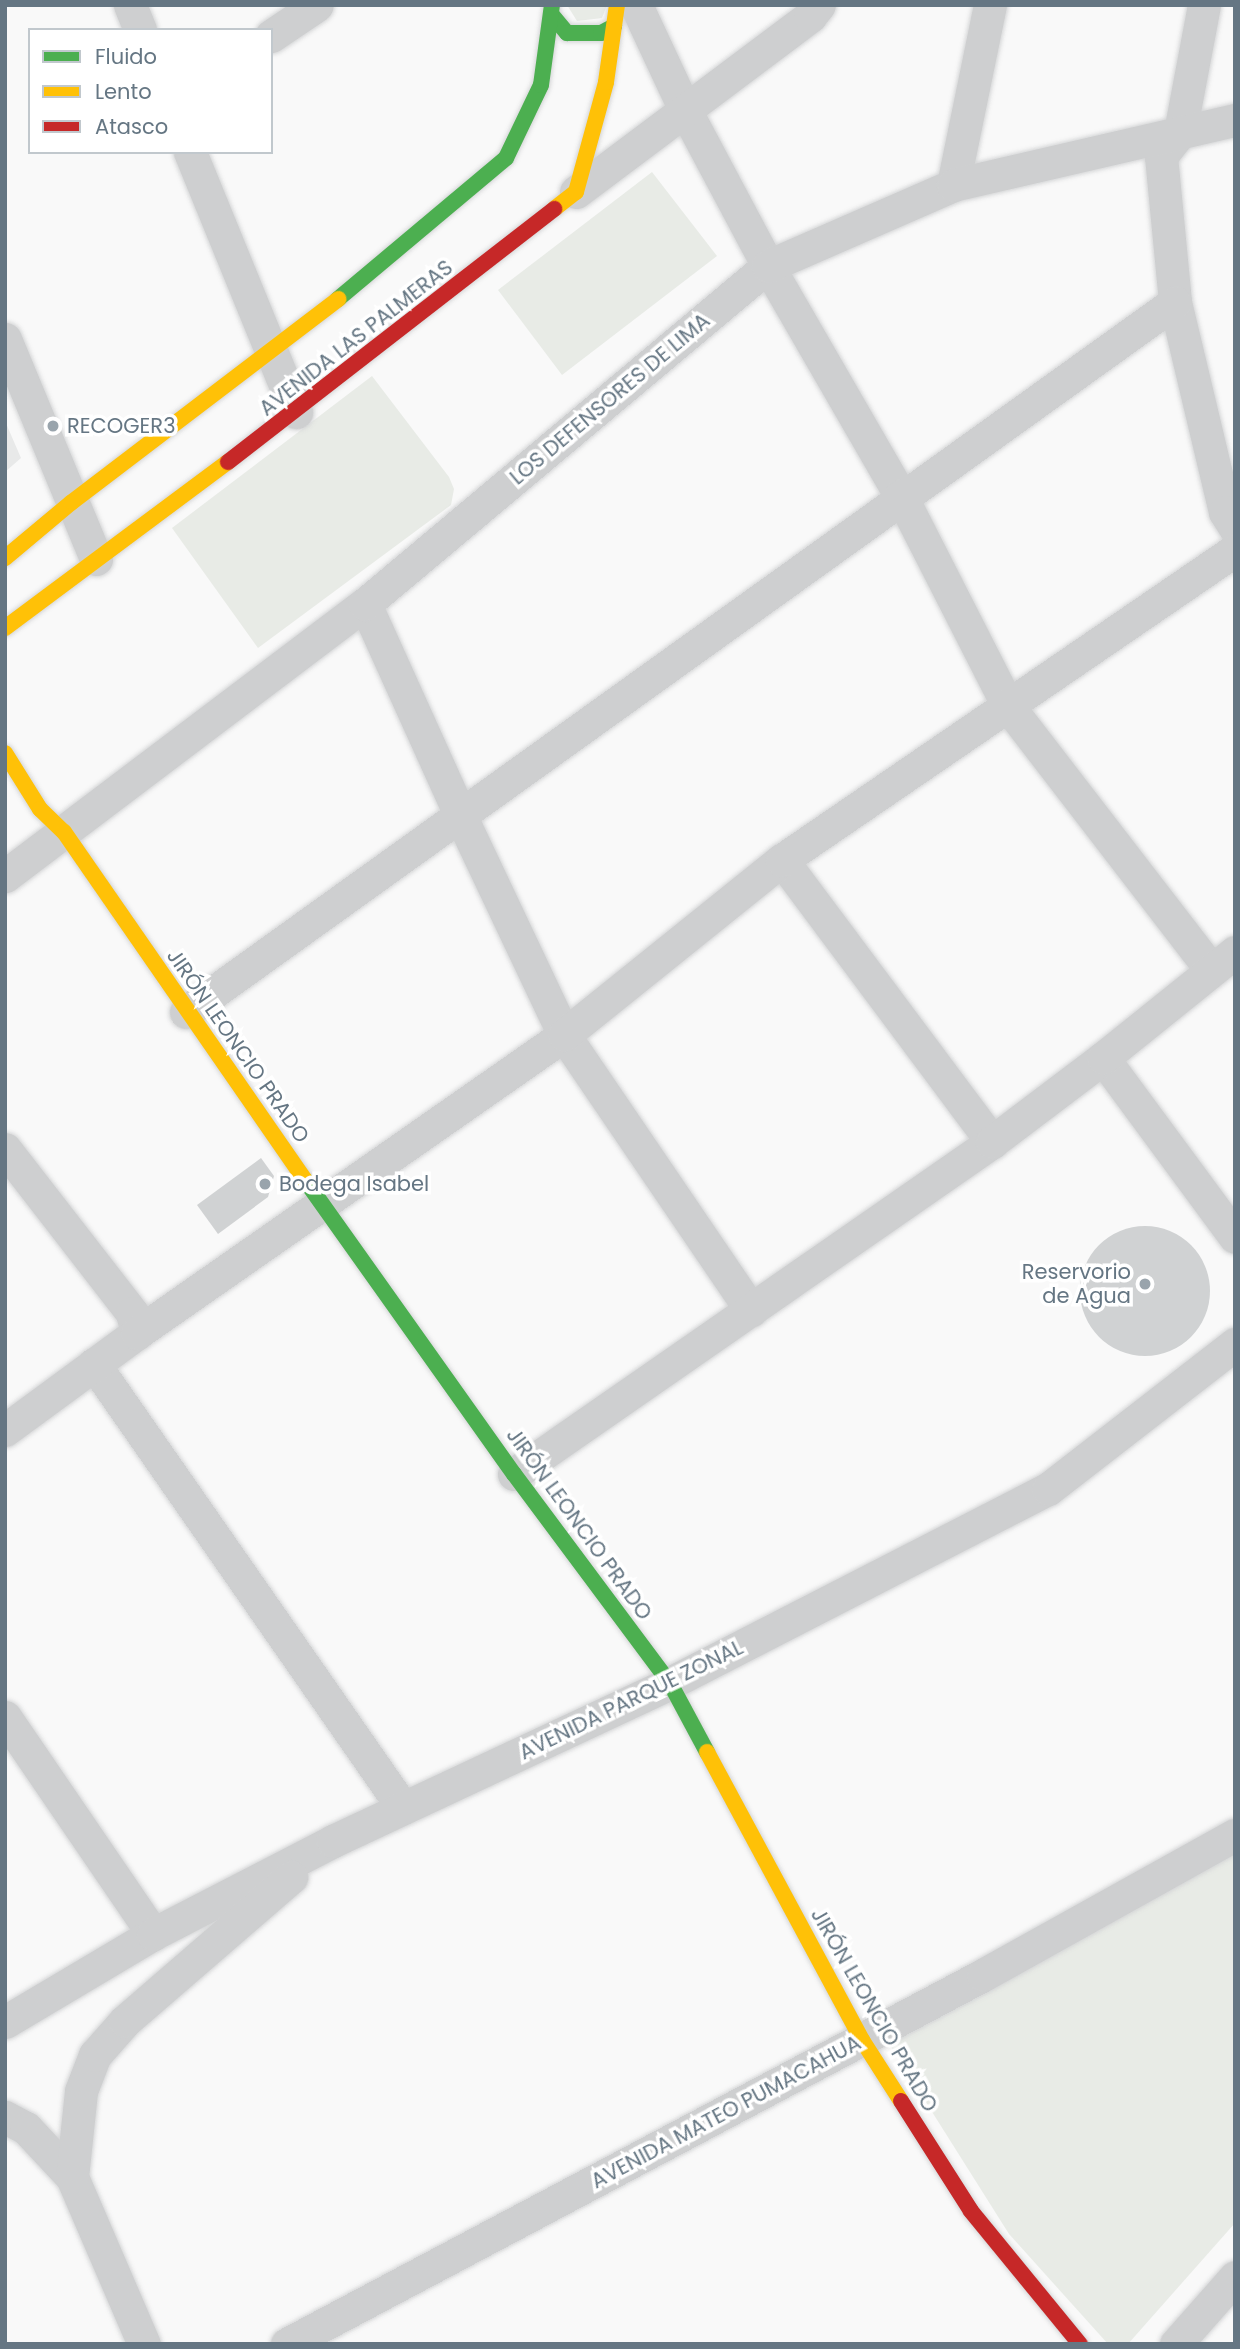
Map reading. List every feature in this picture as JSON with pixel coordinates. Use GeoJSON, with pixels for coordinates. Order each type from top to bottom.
{"type":"FeatureCollection","features":[{"type":"Feature","properties":{"kind":"street"},"geometry":{"type":"LineString","coordinates":[[130,5],[139,28]]}},
{"type":"Feature","properties":{"kind":"street"},"geometry":{"type":"LineString","coordinates":[[273,35],[317,5]]}},
{"type":"Feature","properties":{"kind":"street"},"geometry":{"type":"LineString","coordinates":[[514,1474],[992,1142],[1103,1059],[1223,961],[1008,706],[901,496],[768,266],[684,108],[617,5]]}},
{"type":"Feature","properties":{"kind":"street"},"geometry":{"type":"LineString","coordinates":[[576,192],[684,108],[810,16],[819,5]]}},
{"type":"Feature","properties":{"kind":"street"},"geometry":{"type":"LineString","coordinates":[[953,185],[990,5]]}},
{"type":"Feature","properties":{"kind":"street"},"geometry":{"type":"LineString","coordinates":[[1204,5],[1180,132],[1161,156],[1175,302],[1225,512],[1235,528]]}},
{"type":"Feature","properties":{"kind":"street"},"geometry":{"type":"LineString","coordinates":[[552,10],[567,33],[579,35],[601,33],[625,16]]}},
{"type":"Feature","properties":{"kind":"street","name":"AVENIDA LAS PALMERAS"},"geometry":{"type":"LineString","coordinates":[[5,558],[72,502],[347,292],[506,158],[541,85],[552,10]]}},
{"type":"Feature","properties":{"kind":"street"},"geometry":{"type":"LineString","coordinates":[[576,192],[625,16]]}},
{"type":"Feature","properties":{"kind":"street","name":"LOS DEFENSORES DE LIMA"},"geometry":{"type":"LineString","coordinates":[[5,876],[365,604],[768,266],[953,185],[1235,120]]}},
{"type":"Feature","properties":{"kind":"street"},"geometry":{"type":"LineString","coordinates":[[191,154],[296,412]]}},
{"type":"Feature","properties":{"kind":"street","name":"AVENIDA LAS PALMERAS"},"geometry":{"type":"LineString","coordinates":[[5,628],[296,412],[576,192]]}},
{"type":"Feature","properties":{"kind":"street"},"geometry":{"type":"LineString","coordinates":[[186,1012],[461,817],[901,496],[1175,302]]}},
{"type":"Feature","properties":{"kind":"street"},"geometry":{"type":"LineString","coordinates":[[5,339],[96,559]]}},
{"type":"Feature","properties":{"kind":"street"},"geometry":{"type":"LineString","coordinates":[[5,1430],[137,1333],[564,1035],[782,860],[1235,550]]}},
{"type":"Feature","properties":{"kind":"street"},"geometry":{"type":"LineString","coordinates":[[365,604],[461,817],[564,1035],[751,1310]]}},
{"type":"Feature","properties":{"kind":"street","name":"JIRÓN LEONCIO PRADO"},"geometry":{"type":"LineString","coordinates":[[5,753],[40,809],[64,832],[186,1012],[514,1474],[670,1683],[862,2040],[971,2211],[1080,2344]]}},
{"type":"Feature","properties":{"kind":"street"},"geometry":{"type":"LineString","coordinates":[[782,860],[992,1142]]}},
{"type":"Feature","properties":{"kind":"street"},"geometry":{"type":"LineString","coordinates":[[1103,1059],[1235,1237]]}},
{"type":"Feature","properties":{"kind":"street"},"geometry":{"type":"LineString","coordinates":[[5,1149],[132,1313],[137,1333]]}},
{"type":"Feature","properties":{"kind":"street","name":"AVENIDA PARQUE ZONAL"},"geometry":{"type":"LineString","coordinates":[[5,2022],[153,1934],[333,1841],[670,1683],[1048,1489],[1235,1344]]}},
{"type":"Feature","properties":{"kind":"street"},"geometry":{"type":"LineString","coordinates":[[94,1364],[403,1808]]}},
{"type":"Feature","properties":{"kind":"street"},"geometry":{"type":"LineString","coordinates":[[5,1717],[153,1934]]}},
{"type":"Feature","properties":{"kind":"street","name":"AVENIDA MATEO PUMACAHUA"},"geometry":{"type":"LineString","coordinates":[[288,2344],[862,2040],[1235,1835]]}},
{"type":"Feature","properties":{"kind":"street"},"geometry":{"type":"LineString","coordinates":[[72,2176],[81,2091],[95,2055],[125,2021],[333,1841]]}},
{"type":"Feature","properties":{"kind":"street"},"geometry":{"type":"LineString","coordinates":[[5,2117],[26,2128],[72,2176],[144,2344]]}},
{"type":"Feature","properties":{"kind":"street"},"geometry":{"type":"LineString","coordinates":[[1176,2344],[1235,2277]]}},
{"type":"Feature","properties":{"kind":"shaded area"},"geometry":{"type":"Polygon","coordinates":[[[567,5],[607,5],[602,18],[577,21],[567,5]]]}},
{"type":"Feature","properties":{"kind":"shaded area"},"geometry":{"type":"Polygon","coordinates":[[[652,172],[717,256],[562,375],[498,290],[652,172]]]}},
{"type":"Feature","properties":{"kind":"shaded area"},"geometry":{"type":"Polygon","coordinates":[[[372,376],[449,477],[454,489],[451,505],[258,648],[172,528],[372,376]]]}},
{"type":"Feature","properties":{"kind":"shaded area"},"geometry":{"type":"Polygon","coordinates":[[[5,421],[21,458],[5,472],[5,421]]]}},
{"type":"Feature","properties":{"kind":"shaded area"},"geometry":{"type":"Polygon","coordinates":[[[1235,1851],[1235,2223],[1128,2344],[1108,2344],[1009,2234],[888,2042],[1235,1851]]]}},
{"type":"Feature","properties":{"kind":"building"},"geometry":{"type":"Polygon","coordinates":[[[261,1158],[274,1176],[268,1197],[218,1234],[197,1205],[261,1158]]]}},
{"type":"Feature","properties":{"kind":"building","name":"Reservorio de Agua"},"geometry":{"type":"Polygon","coordinates":[[[1145,1226],[1170,1231],[1191,1245],[1205,1266],[1210,1291],[1205,1316],[1191,1337],[1170,1351],[1145,1356],[1120,1351],[1099,1337],[1085,1316],[1080,1291],[1085,1266],[1099,1245],[1120,1231],[1145,1226]]]}},
{"type":"Feature","properties":{"kind":"traffic: fast"},"geometry":{"type":"LineString","coordinates":[[338,299],[506,158],[541,85],[552,5]]}},
{"type":"Feature","properties":{"kind":"traffic: fast"},"geometry":{"type":"LineString","coordinates":[[551,14],[567,33],[601,33],[614,26]]}},
{"type":"Feature","properties":{"kind":"traffic: fast"},"geometry":{"type":"LineString","coordinates":[[305,1180],[514,1474],[670,1683],[707,1752]]}},
{"type":"Feature","properties":{"kind":"traffic: slow"},"geometry":{"type":"LineString","coordinates":[[554,209],[576,192],[606,82],[617,5]]}},
{"type":"Feature","properties":{"kind":"traffic: slow"},"geometry":{"type":"LineString","coordinates":[[5,558],[72,502],[338,299]]}},
{"type":"Feature","properties":{"kind":"traffic: slow"},"geometry":{"type":"LineString","coordinates":[[5,628],[228,462]]}},
{"type":"Feature","properties":{"kind":"traffic: slow"},"geometry":{"type":"LineString","coordinates":[[5,753],[40,809],[64,832],[305,1180]]}},
{"type":"Feature","properties":{"kind":"traffic: slow"},"geometry":{"type":"LineString","coordinates":[[707,1752],[862,2040],[901,2101]]}},
{"type":"Feature","properties":{"kind":"traffic: jam"},"geometry":{"type":"LineString","coordinates":[[228,462],[554,209]]}},
{"type":"Feature","properties":{"kind":"traffic: jam"},"geometry":{"type":"LineString","coordinates":[[901,2101],[971,2211],[1080,2344]]}},
{"type":"Feature","properties":{"kind":"place","name":"RECOGER3"},"geometry":{"type":"Point","coordinates":[53,426]}},
{"type":"Feature","properties":{"kind":"place","name":"Bodega Isabel"},"geometry":{"type":"Point","coordinates":[265,1184]}},
{"type":"Feature","properties":{"kind":"place","name":"Reservorio de Agua"},"geometry":{"type":"Point","coordinates":[1145,1284]}}]}
